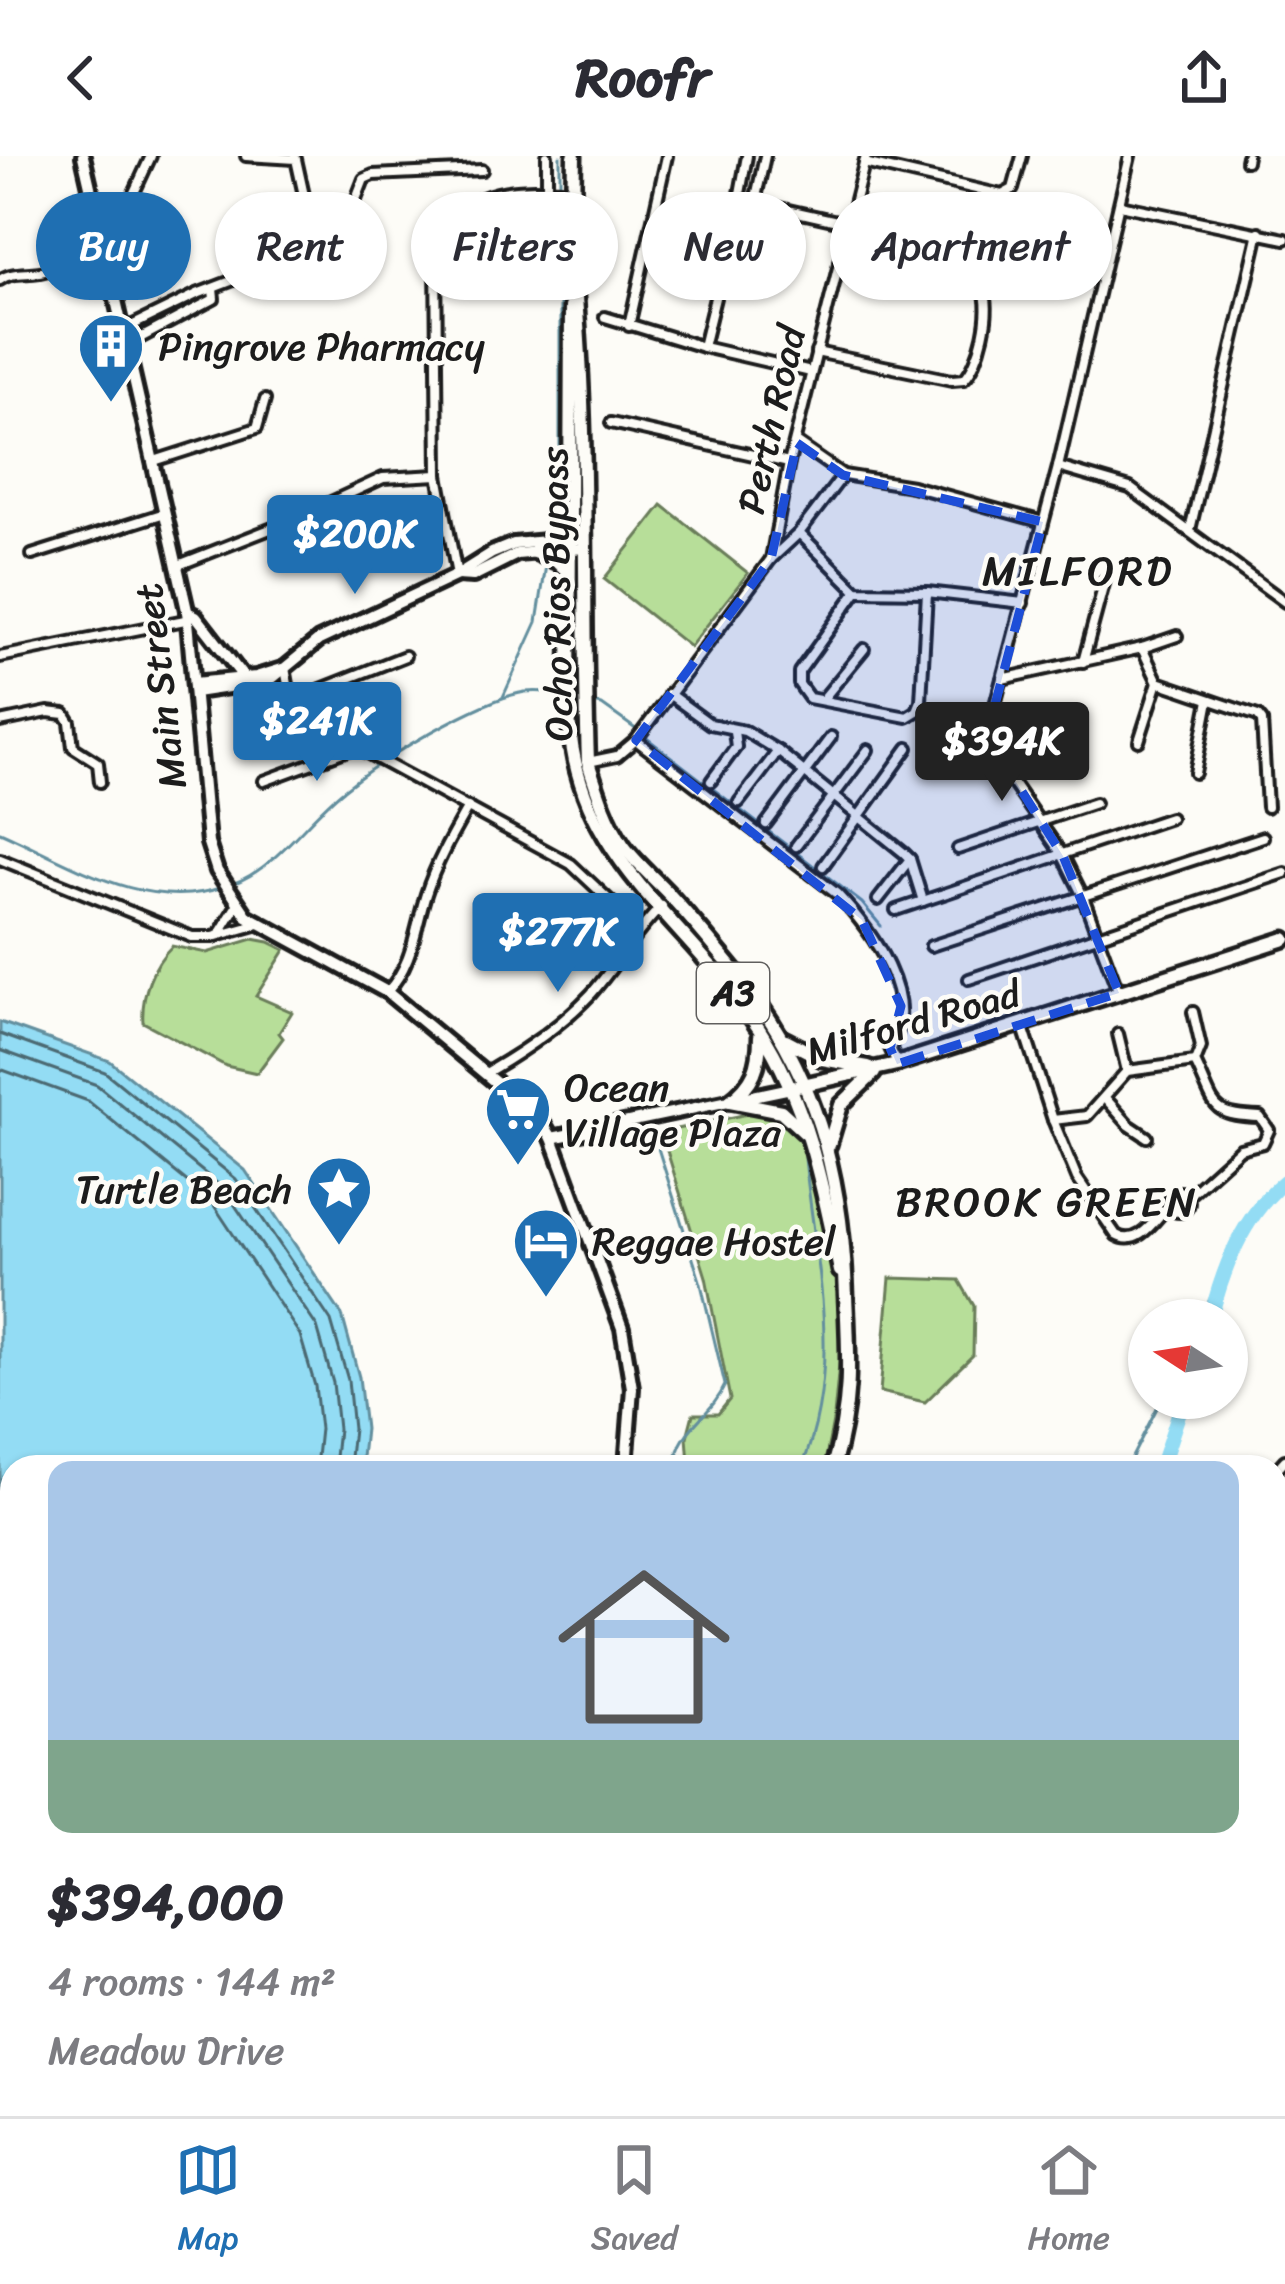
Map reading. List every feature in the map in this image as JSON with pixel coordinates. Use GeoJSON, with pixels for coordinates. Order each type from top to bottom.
{"type":"FeatureCollection","features":[{"type":"Feature","properties":{"kind":"main road","name":"A3"},"geometry":{"type":"LineString","coordinates":[[574,156],[574,191]]}},
{"type":"Feature","properties":{"kind":"main road","name":"Ocho Rios Bypass"},"geometry":{"type":"LineString","coordinates":[[571,300],[569,714],[575,764],[588,809],[613,854],[721,976],[760,1030],[823,1151]]}},
{"type":"Feature","properties":{"kind":"main road","name":"Ocho Rios Bypass"},"geometry":{"type":"LineString","coordinates":[[577,300],[588,762],[600,802],[624,846],[738,976],[777,1031],[806,1084],[823,1151],[851,1348],[848,1396],[835,1455]]}},
{"type":"Feature","properties":{"kind":"main road"},"geometry":{"type":"LineString","coordinates":[[535,552],[569,573]]}},
{"type":"Feature","properties":{"kind":"main road","name":"Milford Road"},"geometry":{"type":"LineString","coordinates":[[791,1088],[897,1064],[1285,939]]}},
{"type":"Feature","properties":{"kind":"main road"},"geometry":{"type":"LineString","coordinates":[[730,1101],[753,1078],[760,1062],[760,1030]]}},
{"type":"Feature","properties":{"kind":"main road"},"geometry":{"type":"LineString","coordinates":[[777,1031],[791,1045],[822,1060],[879,1069]]}},
{"type":"Feature","properties":{"kind":"main road"},"geometry":{"type":"LineString","coordinates":[[730,1101],[781,1112],[823,1151],[841,1105],[879,1069]]}},
{"type":"Feature","properties":{"kind":"street","name":"Main Street"},"geometry":{"type":"LineString","coordinates":[[83,156],[90,192]]}},
{"type":"Feature","properties":{"kind":"street"},"geometry":{"type":"LineString","coordinates":[[135,192],[151,156]]}},
{"type":"Feature","properties":{"kind":"street"},"geometry":{"type":"LineString","coordinates":[[246,156],[296,159],[305,200],[319,207],[355,202],[364,179],[374,175],[482,170]]}},
{"type":"Feature","properties":{"kind":"street"},"geometry":{"type":"LineString","coordinates":[[547,189],[548,156]]}},
{"type":"Feature","properties":{"kind":"street"},"geometry":{"type":"LineString","coordinates":[[628,326],[667,156]]}},
{"type":"Feature","properties":{"kind":"street"},"geometry":{"type":"LineString","coordinates":[[740,192],[747,156]]}},
{"type":"Feature","properties":{"kind":"street"},"geometry":{"type":"LineString","coordinates":[[756,192],[765,156]]}},
{"type":"Feature","properties":{"kind":"street"},"geometry":{"type":"LineString","coordinates":[[865,160],[1001,195],[1012,189],[1022,156]]}},
{"type":"Feature","properties":{"kind":"street"},"geometry":{"type":"LineString","coordinates":[[1119,993],[1063,856],[1003,769],[991,721],[1058,467],[1130,156]]}},
{"type":"Feature","properties":{"kind":"street","name":"Perth Road"},"geometry":{"type":"LineString","coordinates":[[856,192],[865,160]]}},
{"type":"Feature","properties":{"kind":"street"},"geometry":{"type":"LineString","coordinates":[[457,575],[438,475],[434,266],[440,240],[476,200],[520,188],[574,191]]}},
{"type":"Feature","properties":{"kind":"street"},"geometry":{"type":"LineString","coordinates":[[1120,205],[1285,239]]}},
{"type":"Feature","properties":{"kind":"street"},"geometry":{"type":"LineString","coordinates":[[1190,530],[1258,232]]}},
{"type":"Feature","properties":{"kind":"street"},"geometry":{"type":"LineString","coordinates":[[0,280],[8,274],[36,272]]}},
{"type":"Feature","properties":{"kind":"street"},"geometry":{"type":"LineString","coordinates":[[123,330],[213,290],[214,299],[200,309],[127,345]]}},
{"type":"Feature","properties":{"kind":"street","name":"Perth Road"},"geometry":{"type":"LineString","coordinates":[[771,559],[830,297]]}},
{"type":"Feature","properties":{"kind":"street","name":"Main Street"},"geometry":{"type":"LineString","coordinates":[[116,300],[167,513],[186,616],[208,843],[217,872],[234,902],[259,924],[387,992],[542,1121],[622,1328],[632,1388],[627,1455]]}},
{"type":"Feature","properties":{"kind":"street"},"geometry":{"type":"LineString","coordinates":[[704,347],[715,300]]}},
{"type":"Feature","properties":{"kind":"street"},"geometry":{"type":"LineString","coordinates":[[816,352],[958,380],[973,370],[986,300]]}},
{"type":"Feature","properties":{"kind":"street"},"geometry":{"type":"LineString","coordinates":[[605,317],[811,372]]}},
{"type":"Feature","properties":{"kind":"street"},"geometry":{"type":"LineString","coordinates":[[154,461],[257,428],[265,400]]}},
{"type":"Feature","properties":{"kind":"street"},"geometry":{"type":"LineString","coordinates":[[611,423],[789,464]]}},
{"type":"Feature","properties":{"kind":"street"},"geometry":{"type":"LineString","coordinates":[[797,443],[843,475],[912,486],[1043,522]]}},
{"type":"Feature","properties":{"kind":"street"},"geometry":{"type":"LineString","coordinates":[[1058,467],[1130,488],[1285,602]]}},
{"type":"Feature","properties":{"kind":"street"},"geometry":{"type":"LineString","coordinates":[[176,567],[383,478],[438,475]]}},
{"type":"Feature","properties":{"kind":"street"},"geometry":{"type":"LineString","coordinates":[[588,762],[617,756],[638,737],[771,559],[799,533],[843,475]]}},
{"type":"Feature","properties":{"kind":"street"},"geometry":{"type":"LineString","coordinates":[[32,555],[167,513]]}},
{"type":"Feature","properties":{"kind":"street"},"geometry":{"type":"LineString","coordinates":[[799,533],[856,591],[927,592],[1023,603]]}},
{"type":"Feature","properties":{"kind":"street"},"geometry":{"type":"LineString","coordinates":[[194,687],[259,685],[319,640],[514,544],[584,543]]}},
{"type":"Feature","properties":{"kind":"street"},"geometry":{"type":"LineString","coordinates":[[457,575],[472,576],[496,562],[568,544]]}},
{"type":"Feature","properties":{"kind":"street"},"geometry":{"type":"LineString","coordinates":[[1083,662],[1106,580]]}},
{"type":"Feature","properties":{"kind":"street"},"geometry":{"type":"LineString","coordinates":[[856,591],[799,672],[799,684],[805,694],[907,717],[921,701],[927,592]]}},
{"type":"Feature","properties":{"kind":"street"},"geometry":{"type":"LineString","coordinates":[[0,658],[196,616],[244,678]]}},
{"type":"Feature","properties":{"kind":"street"},"geometry":{"type":"LineString","coordinates":[[1002,679],[1177,636]]}},
{"type":"Feature","properties":{"kind":"street"},"geometry":{"type":"LineString","coordinates":[[1139,741],[1158,682],[1142,648]]}},
{"type":"Feature","properties":{"kind":"street"},"geometry":{"type":"LineString","coordinates":[[824,699],[864,649]]}},
{"type":"Feature","properties":{"kind":"street"},"geometry":{"type":"LineString","coordinates":[[291,700],[405,656]]}},
{"type":"Feature","properties":{"kind":"street"},"geometry":{"type":"LineString","coordinates":[[194,687],[285,668]]}},
{"type":"Feature","properties":{"kind":"street"},"geometry":{"type":"LineString","coordinates":[[285,668],[298,716],[572,865],[639,928]]}},
{"type":"Feature","properties":{"kind":"street"},"geometry":{"type":"LineString","coordinates":[[1158,682],[1258,716],[1267,807]]}},
{"type":"Feature","properties":{"kind":"street"},"geometry":{"type":"LineString","coordinates":[[669,694],[710,724],[745,731],[858,814],[910,860],[923,901]]}},
{"type":"Feature","properties":{"kind":"street"},"geometry":{"type":"LineString","coordinates":[[1196,772],[1209,700]]}},
{"type":"Feature","properties":{"kind":"street"},"geometry":{"type":"LineString","coordinates":[[0,722],[48,712],[65,714],[73,747],[98,763],[100,782]]}},
{"type":"Feature","properties":{"kind":"street"},"geometry":{"type":"LineString","coordinates":[[712,781],[736,747],[734,730]]}},
{"type":"Feature","properties":{"kind":"street"},"geometry":{"type":"LineString","coordinates":[[638,737],[837,894],[862,920],[902,1006],[898,1036],[890,1048],[897,1064]]}},
{"type":"Feature","properties":{"kind":"street"},"geometry":{"type":"LineString","coordinates":[[766,824],[831,737]]}},
{"type":"Feature","properties":{"kind":"street"},"geometry":{"type":"LineString","coordinates":[[264,781],[356,747]]}},
{"type":"Feature","properties":{"kind":"street"},"geometry":{"type":"LineString","coordinates":[[823,866],[908,748]]}},
{"type":"Feature","properties":{"kind":"street"},"geometry":{"type":"LineString","coordinates":[[796,845],[868,749]]}},
{"type":"Feature","properties":{"kind":"street"},"geometry":{"type":"LineString","coordinates":[[740,802],[778,752]]}},
{"type":"Feature","properties":{"kind":"street"},"geometry":{"type":"LineString","coordinates":[[958,849],[1095,803]]}},
{"type":"Feature","properties":{"kind":"street"},"geometry":{"type":"LineString","coordinates":[[387,992],[407,965],[426,893],[442,852],[468,807]]}},
{"type":"Feature","properties":{"kind":"street"},"geometry":{"type":"LineString","coordinates":[[896,910],[1170,818]]}},
{"type":"Feature","properties":{"kind":"street"},"geometry":{"type":"LineString","coordinates":[[931,946],[1262,837]]}},
{"type":"Feature","properties":{"kind":"street"},"geometry":{"type":"LineString","coordinates":[[0,860],[182,935],[218,935],[259,924]]}},
{"type":"Feature","properties":{"kind":"street"},"geometry":{"type":"LineString","coordinates":[[878,900],[910,860]]}},
{"type":"Feature","properties":{"kind":"street"},"geometry":{"type":"LineString","coordinates":[[969,979],[1285,873]]}},
{"type":"Feature","properties":{"kind":"street"},"geometry":{"type":"LineString","coordinates":[[486,1073],[564,1020],[593,992],[639,928],[671,897]]}},
{"type":"Feature","properties":{"kind":"street"},"geometry":{"type":"LineString","coordinates":[[218,935],[234,902]]}},
{"type":"Feature","properties":{"kind":"street"},"geometry":{"type":"LineString","coordinates":[[1187,1196],[1240,1149],[1263,1143],[1268,1136],[1267,1121],[1261,1117],[1226,1115],[1215,1106],[1195,1062],[1201,1047],[1193,1012]]}},
{"type":"Feature","properties":{"kind":"street"},"geometry":{"type":"LineString","coordinates":[[1022,1022],[1053,1120],[1078,1178],[1116,1235],[1136,1239],[1176,1191],[1187,1196],[1189,1203],[1183,1211],[1168,1206]]}},
{"type":"Feature","properties":{"kind":"street"},"geometry":{"type":"LineString","coordinates":[[1118,1034],[1127,1071]]}},
{"type":"Feature","properties":{"kind":"street"},"geometry":{"type":"LineString","coordinates":[[1053,1120],[1088,1116],[1127,1071],[1195,1062]]}},
{"type":"Feature","properties":{"kind":"street","name":"Milford Road"},"geometry":{"type":"LineString","coordinates":[[552,1138],[791,1088]]}},
{"type":"Feature","properties":{"kind":"street"},"geometry":{"type":"LineString","coordinates":[[1106,1099],[1147,1137]]}},
{"type":"Feature","properties":{"kind":"highlighted area"},"geometry":{"type":"Polygon","coordinates":[[[797,443],[843,475],[1043,522],[991,720],[995,749],[1063,856],[1119,993],[897,1064],[890,1048],[901,1006],[862,920],[636,740],[771,559],[797,443]]]}},
{"type":"Feature","properties":{"kind":"green space"},"geometry":{"type":"Polygon","coordinates":[[[662,505],[748,573],[690,647],[604,579],[662,505]]]}},
{"type":"Feature","properties":{"kind":"green space"},"geometry":{"type":"Polygon","coordinates":[[[253,939],[285,950],[256,996],[292,1012],[279,1033],[283,1038],[257,1073],[226,1066],[143,1022],[150,981],[172,946],[207,953],[253,939]]]}},
{"type":"Feature","properties":{"kind":"green space"},"geometry":{"type":"Polygon","coordinates":[[[752,1113],[783,1120],[805,1138],[839,1273],[841,1343],[826,1455],[688,1455],[693,1414],[718,1414],[730,1399],[706,1277],[664,1141],[677,1129],[752,1113]]]}},
{"type":"Feature","properties":{"kind":"green space"},"geometry":{"type":"Polygon","coordinates":[[[890,1278],[959,1280],[974,1306],[973,1355],[925,1402],[880,1392],[890,1278]]]}},
{"type":"Feature","properties":{"kind":"water"},"geometry":{"type":"Polygon","coordinates":[[[0,1022],[110,1061],[245,1170],[342,1315],[359,1377],[365,1429],[362,1455],[0,1455],[0,1022]]]}},
{"type":"Feature","properties":{"kind":"waterway"},"geometry":{"type":"LineString","coordinates":[[560,156],[560,182]]}},
{"type":"Feature","properties":{"kind":"waterway"},"geometry":{"type":"LineString","coordinates":[[554,527],[560,486],[560,300]]}},
{"type":"Feature","properties":{"kind":"waterway"},"geometry":{"type":"LineString","coordinates":[[503,697],[537,622],[546,565]]}},
{"type":"Feature","properties":{"kind":"waterway"},"geometry":{"type":"LineString","coordinates":[[232,884],[263,866],[362,776],[432,732],[505,697],[530,692],[562,695]]}},
{"type":"Feature","properties":{"kind":"waterway"},"geometry":{"type":"LineString","coordinates":[[589,702],[602,705],[637,730]]}},
{"type":"Feature","properties":{"kind":"waterway"},"geometry":{"type":"LineString","coordinates":[[644,736],[862,903],[881,926]]}},
{"type":"Feature","properties":{"kind":"waterway"},"geometry":{"type":"LineString","coordinates":[[0,832],[80,870],[136,889],[194,894],[223,887]]}},
{"type":"Feature","properties":{"kind":"waterway"},"geometry":{"type":"LineString","coordinates":[[650,1123],[701,1284],[725,1385],[689,1431],[677,1455]]}},
{"type":"Feature","properties":{"kind":"waterway"},"geometry":{"type":"LineString","coordinates":[[805,1158],[824,1351],[822,1389],[806,1455]]}},
{"type":"Feature","properties":{"kind":"waterway"},"geometry":{"type":"LineString","coordinates":[[1216,1299],[1246,1226],[1285,1181]]}},
{"type":"Feature","properties":{"kind":"waterway"},"geometry":{"type":"LineString","coordinates":[[1210,1299],[1221,1275]]}},
{"type":"Feature","properties":{"kind":"waterway"},"geometry":{"type":"LineString","coordinates":[[1133,1455],[1151,1419]]}},
{"type":"Feature","properties":{"kind":"waterway"},"geometry":{"type":"LineString","coordinates":[[1165,1455],[1177,1419]]}},
{"type":"Feature","properties":{"kind":"place","name":"Pingrove Pharmacy"},"geometry":{"type":"Point","coordinates":[111,405]}},
{"type":"Feature","properties":{"kind":"place","name":"Ocean Village Plaza"},"geometry":{"type":"Point","coordinates":[518,1168]}},
{"type":"Feature","properties":{"kind":"place","name":"Turtle Beach"},"geometry":{"type":"Point","coordinates":[339,1248]}},
{"type":"Feature","properties":{"kind":"place","name":"Reggae Hostel"},"geometry":{"type":"Point","coordinates":[546,1300]}},
{"type":"Feature","properties":{"kind":"district","name":"MILFORD"},"geometry":{"type":"Point","coordinates":[1078,571]}},
{"type":"Feature","properties":{"kind":"district","name":"BROOK GREEN"},"geometry":{"type":"Point","coordinates":[1047,1202]}}]}
